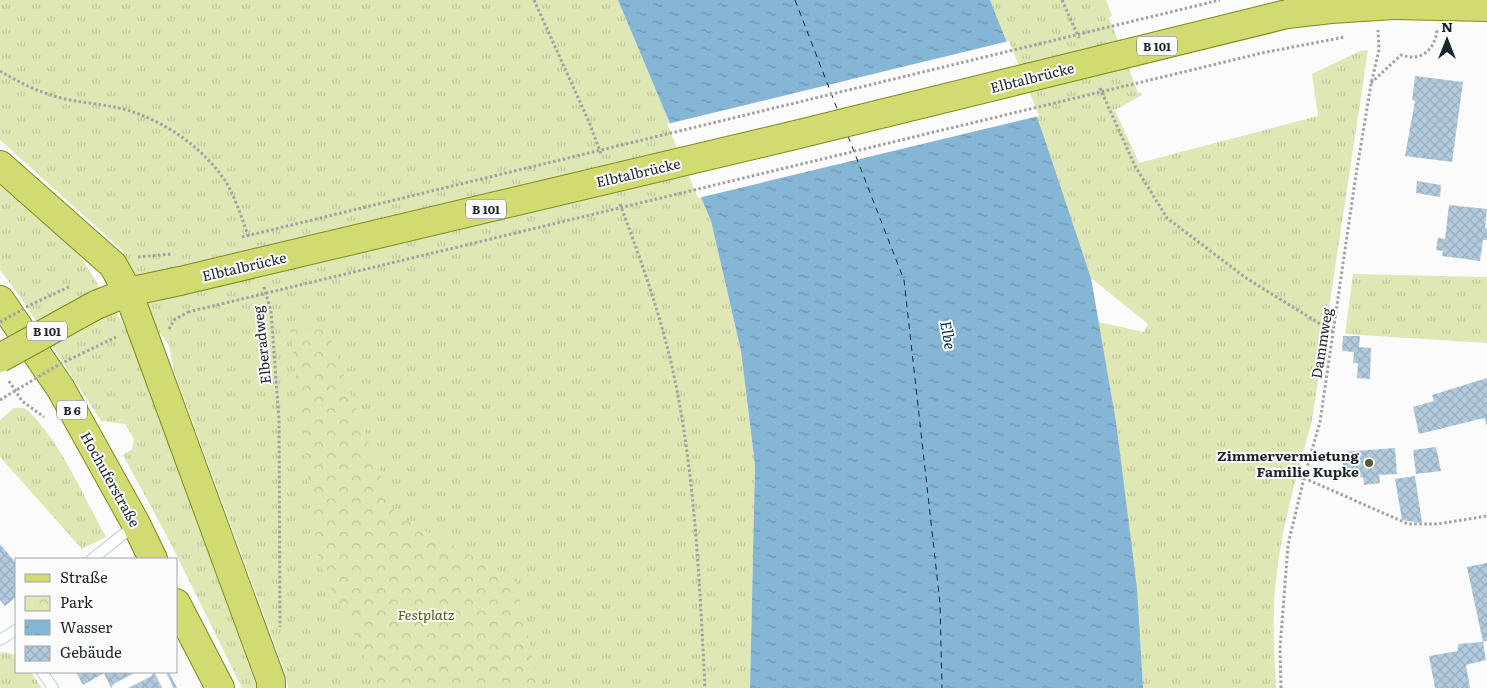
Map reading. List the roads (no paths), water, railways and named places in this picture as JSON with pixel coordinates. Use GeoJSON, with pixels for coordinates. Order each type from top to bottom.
{"type":"FeatureCollection","features":[{"type":"Feature","properties":{"kind":"main road","name":"Elbtalbrücke"},"geometry":{"type":"LineString","coordinates":[[1287,14],[1315,0]]}},
{"type":"Feature","properties":{"kind":"main road","name":"Elbtalbrücke"},"geometry":{"type":"LineString","coordinates":[[3,367],[96,305],[128,292],[782,138],[1287,14],[1331,9],[1386,15],[1487,7]]}},
{"type":"Feature","properties":{"kind":"main road"},"geometry":{"type":"LineString","coordinates":[[0,165],[112,265],[128,292],[271,681],[271,688]]}},
{"type":"Feature","properties":{"kind":"main road","name":"Hochuferstraße"},"geometry":{"type":"LineString","coordinates":[[0,300],[61,389],[144,546]]}},
{"type":"Feature","properties":{"kind":"main road"},"geometry":{"type":"LineString","coordinates":[[178,608],[220,688]]}},
{"type":"Feature","properties":{"kind":"lane"},"geometry":{"type":"LineString","coordinates":[[96,558],[144,546]]}},
{"type":"Feature","properties":{"kind":"lane"},"geometry":{"type":"LineString","coordinates":[[0,640],[15,632]]}},
{"type":"Feature","properties":{"kind":"lane"},"geometry":{"type":"LineString","coordinates":[[43,673],[53,688]]}},
{"type":"Feature","properties":{"kind":"lane"},"geometry":{"type":"LineString","coordinates":[[117,688],[146,673]]}},
{"type":"Feature","properties":{"kind":"lane"},"geometry":{"type":"LineString","coordinates":[[160,673],[168,688]]}},
{"type":"Feature","properties":{"kind":"water","name":"Elbe"},"geometry":{"type":"Polygon","coordinates":[[[618,0],[990,0],[1041,128],[1091,278],[1116,422],[1137,588],[1143,688],[750,688],[755,465],[741,351],[711,221],[618,0]]]}},
{"type":"Feature","properties":{"kind":"place","name":"Zimmervermietung Familie Kupke"},"geometry":{"type":"Point","coordinates":[1369,463]}},
{"type":"Feature","properties":{"kind":"park label","name":"Festplatz"},"geometry":{"type":"Point","coordinates":[426,614]}}]}
